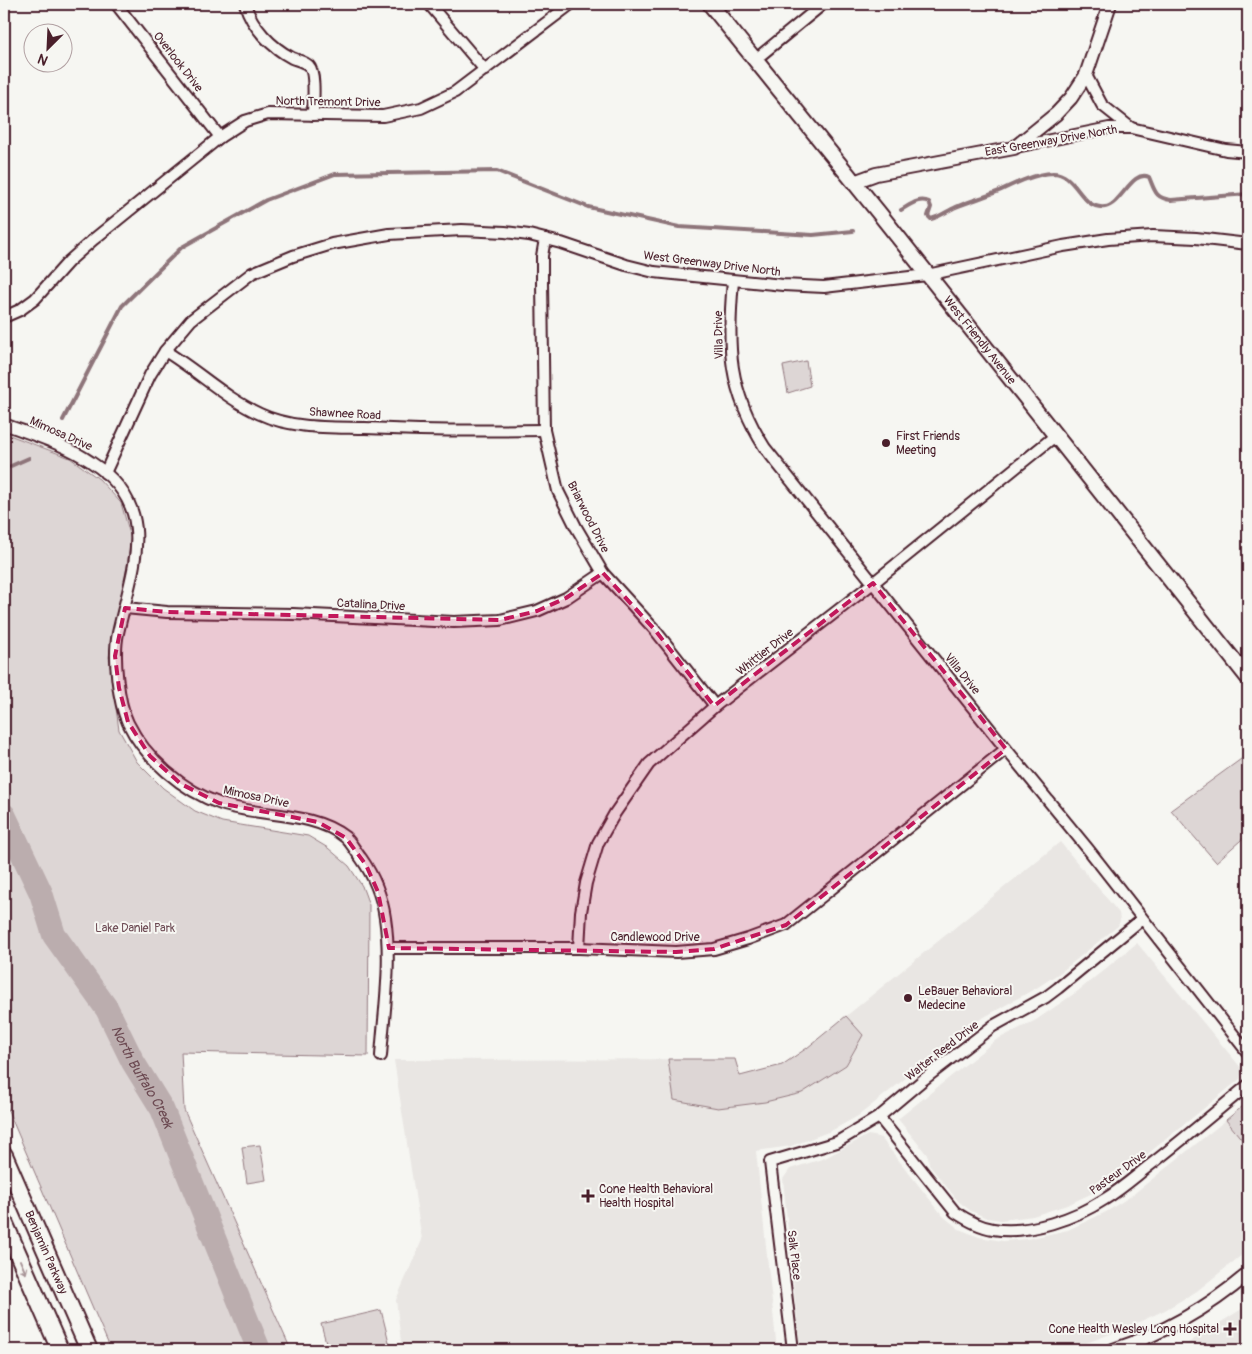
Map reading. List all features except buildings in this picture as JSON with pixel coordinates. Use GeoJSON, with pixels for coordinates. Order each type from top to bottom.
{"type":"FeatureCollection","features":[{"type":"Feature","properties":{"kind":"main road","name":"West Friendly Avenue"},"geometry":{"type":"LineString","coordinates":[[710,4],[756,59],[1248,678]]}},
{"type":"Feature","properties":{"kind":"main road","name":"Benjamin Parkway"},"geometry":{"type":"LineString","coordinates":[[4,1156],[89,1350]]}},
{"type":"Feature","properties":{"kind":"main road"},"geometry":{"type":"LineString","coordinates":[[4,1222],[60,1350]]}},
{"type":"Feature","properties":{"kind":"street","name":"Overlook Drive"},"geometry":{"type":"LineString","coordinates":[[116,4],[220,137]]}},
{"type":"Feature","properties":{"kind":"street"},"geometry":{"type":"LineString","coordinates":[[245,4],[252,19],[265,37],[281,52],[309,65],[313,73],[313,115]]}},
{"type":"Feature","properties":{"kind":"street"},"geometry":{"type":"LineString","coordinates":[[429,4],[485,70]]}},
{"type":"Feature","properties":{"kind":"street","name":"North Tremont Drive"},"geometry":{"type":"LineString","coordinates":[[4,317],[20,310],[35,299],[69,261],[220,137],[244,121],[268,114],[383,116],[421,108],[455,92],[571,4]]}},
{"type":"Feature","properties":{"kind":"street"},"geometry":{"type":"LineString","coordinates":[[756,59],[823,4]]}},
{"type":"Feature","properties":{"kind":"street"},"geometry":{"type":"LineString","coordinates":[[1014,148],[1056,114],[1071,98],[1086,75],[1110,4]]}},
{"type":"Feature","properties":{"kind":"street"},"geometry":{"type":"LineString","coordinates":[[1086,75],[1102,105],[1130,128]]}},
{"type":"Feature","properties":{"kind":"street","name":"East Greenway Drive North"},"geometry":{"type":"LineString","coordinates":[[854,182],[876,174],[1109,128],[1130,128],[1226,150],[1248,152]]}},
{"type":"Feature","properties":{"kind":"street","name":"West Greenway Drive North"},"geometry":{"type":"LineString","coordinates":[[105,472],[150,376],[165,351],[191,320],[252,273],[293,256],[332,244],[389,234],[462,230],[505,232],[561,243],[626,265],[654,272],[733,281],[824,287],[927,275],[1064,246],[1108,239],[1153,236],[1196,238],[1248,244]]}},
{"type":"Feature","properties":{"kind":"street","name":"Briarwood Drive"},"geometry":{"type":"LineString","coordinates":[[545,239],[542,274],[544,430],[558,491],[576,527],[603,572],[655,630],[715,706]]}},
{"type":"Feature","properties":{"kind":"street","name":"Villa Drive"},"geometry":{"type":"LineString","coordinates":[[733,281],[730,339],[733,374],[745,412],[772,458],[1006,750],[1088,849],[1248,1053]]}},
{"type":"Feature","properties":{"kind":"street","name":"Shawnee Road"},"geometry":{"type":"LineString","coordinates":[[165,351],[234,400],[262,415],[286,422],[319,426],[444,432],[544,430]]}},
{"type":"Feature","properties":{"kind":"street","name":"Mimosa Drive"},"geometry":{"type":"LineString","coordinates":[[4,424],[58,444],[91,461],[105,472],[129,502],[136,522],[137,551],[118,634],[115,656],[119,688],[128,722],[150,756],[181,784],[219,803],[247,810],[318,822],[346,838],[366,865],[378,892],[385,916],[389,948],[381,1056]]}},
{"type":"Feature","properties":{"kind":"street","name":"Whittier Drive"},"geometry":{"type":"LineString","coordinates":[[579,948],[586,883],[598,843],[614,813],[649,764],[715,706],[873,583],[1055,436]]}},
{"type":"Feature","properties":{"kind":"street","name":"Catalina Drive"},"geometry":{"type":"LineString","coordinates":[[125,608],[166,612],[292,614],[454,622],[500,620],[537,612],[566,598],[603,572]]}},
{"type":"Feature","properties":{"kind":"street","name":"Candlewood Drive"},"geometry":{"type":"LineString","coordinates":[[389,948],[579,948],[676,952],[714,949],[748,939],[786,924],[1006,750]]}},
{"type":"Feature","properties":{"kind":"street","name":"Walter Reed Drive"},"geometry":{"type":"LineString","coordinates":[[770,1162],[837,1142],[879,1117],[993,1026],[1046,997],[1058,988],[1142,919]]}},
{"type":"Feature","properties":{"kind":"street","name":"Pasteur Drive"},"geometry":{"type":"LineString","coordinates":[[879,1117],[955,1212],[967,1221],[980,1226],[1007,1230],[1054,1223],[1082,1212],[1104,1200],[1182,1140],[1248,1085]]}},
{"type":"Feature","properties":{"kind":"street","name":"Salk Place"},"geometry":{"type":"LineString","coordinates":[[770,1162],[793,1350]]}},
{"type":"Feature","properties":{"kind":"street"},"geometry":{"type":"LineString","coordinates":[[1113,1350],[1169,1327],[1227,1292],[1248,1274]]}},
{"type":"Feature","properties":{"kind":"highlighted area"},"geometry":{"type":"Polygon","coordinates":[[[603,573],[655,630],[714,706],[873,583],[1006,749],[786,925],[714,949],[676,952],[389,948],[378,892],[366,865],[346,838],[318,822],[219,803],[181,784],[150,756],[128,722],[119,688],[115,656],[125,608],[167,612],[500,620],[537,611],[566,598],[603,573]]]}},
{"type":"Feature","properties":{"kind":"shaded area","name":"Cone Health Behavioral Health Hospital"},"geometry":{"type":"Polygon","coordinates":[[[1060,842],[1119,913],[1120,921],[1118,926],[1061,972],[979,1020],[858,1116],[831,1131],[791,1146],[756,1151],[777,1350],[402,1350],[396,1300],[422,1240],[394,1060],[735,1059],[740,1076],[782,1065],[807,1048],[1060,842]]]}},
{"type":"Feature","properties":{"kind":"shaded area"},"geometry":{"type":"Polygon","coordinates":[[[1137,943],[1242,1069],[1240,1079],[1118,1178],[1095,1192],[1067,1205],[1033,1216],[1001,1220],[987,1218],[971,1211],[958,1201],[929,1165],[928,1156],[898,1119],[996,1040],[1036,1020],[1078,991],[1137,943]]]}},
{"type":"Feature","properties":{"kind":"shaded area"},"geometry":{"type":"Polygon","coordinates":[[[1226,1120],[1248,1147],[1248,1250],[1197,1291],[1165,1310],[1124,1329],[1089,1342],[1058,1350],[800,1350],[783,1179],[790,1169],[825,1158],[868,1135],[881,1138],[943,1216],[959,1229],[979,1237],[1003,1241],[1027,1239],[1068,1230],[1106,1212],[1131,1196],[1226,1120]]]}},
{"type":"Feature","properties":{"kind":"shaded area","name":"Cone Health Wesley Long Hospital"},"geometry":{"type":"Polygon","coordinates":[[[1248,1305],[1248,1350],[1177,1350],[1245,1307],[1248,1305]]]}},
{"type":"Feature","properties":{"kind":"green space"},"geometry":{"type":"Polygon","coordinates":[[[806,361],[810,386],[788,393],[783,366],[806,361]]]}},
{"type":"Feature","properties":{"kind":"green space","name":"Lake Daniel Park"},"geometry":{"type":"Polygon","coordinates":[[[4,433],[70,458],[99,479],[121,503],[131,538],[123,593],[109,657],[119,730],[137,762],[163,788],[195,811],[222,822],[308,836],[328,848],[349,866],[362,886],[369,905],[368,1056],[181,1052],[184,1110],[291,1350],[111,1350],[4,1101],[4,433]]]}},
{"type":"Feature","properties":{"kind":"green space"},"geometry":{"type":"Polygon","coordinates":[[[1248,754],[1248,834],[1216,862],[1171,810],[1248,754]]]}},
{"type":"Feature","properties":{"kind":"green space"},"geometry":{"type":"Polygon","coordinates":[[[846,1016],[863,1035],[846,1065],[802,1093],[765,1102],[718,1108],[674,1100],[668,1059],[735,1059],[740,1076],[782,1065],[807,1048],[846,1016]]]}},
{"type":"Feature","properties":{"kind":"green space"},"geometry":{"type":"Polygon","coordinates":[[[1248,1102],[1248,1147],[1226,1120],[1248,1102]]]}},
{"type":"Feature","properties":{"kind":"green space"},"geometry":{"type":"Polygon","coordinates":[[[260,1145],[266,1180],[247,1183],[242,1147],[260,1145]]]}},
{"type":"Feature","properties":{"kind":"green space"},"geometry":{"type":"Polygon","coordinates":[[[381,1310],[391,1350],[328,1350],[321,1324],[381,1310]]]}},
{"type":"Feature","properties":{"kind":"waterway"},"geometry":{"type":"LineString","coordinates":[[63,420],[122,306],[182,247],[266,200],[335,174],[497,171],[588,207],[679,227],[813,235],[853,231]]}},
{"type":"Feature","properties":{"kind":"waterway"},"geometry":{"type":"LineString","coordinates":[[901,210],[915,202],[922,200],[929,202],[931,207],[928,216],[931,219],[1025,179],[1053,173],[1068,179],[1090,203],[1105,207],[1111,205],[1132,182],[1143,176],[1149,177],[1154,190],[1159,196],[1171,200],[1248,194]]}},
{"type":"Feature","properties":{"kind":"waterway"},"geometry":{"type":"LineString","coordinates":[[4,469],[29,458]]}},
{"type":"Feature","properties":{"kind":"waterway","name":"North Buffalo Creek"},"geometry":{"type":"LineString","coordinates":[[4,815],[41,893],[54,935],[107,1009],[133,1062],[162,1109],[259,1350]]}},
{"type":"Feature","properties":{"kind":"place","name":"First Friends Meeting"},"geometry":{"type":"Point","coordinates":[886,443]}},
{"type":"Feature","properties":{"kind":"place","name":"LeBauer Behavioral Medecine"},"geometry":{"type":"Point","coordinates":[908,998]}},
{"type":"Feature","properties":{"kind":"place","name":"Cone Health Behavioral Health Hospital"},"geometry":{"type":"Point","coordinates":[588,1196]}},
{"type":"Feature","properties":{"kind":"place","name":"Cone Health Wesley Long Hospital"},"geometry":{"type":"Point","coordinates":[1230,1329]}}]}
